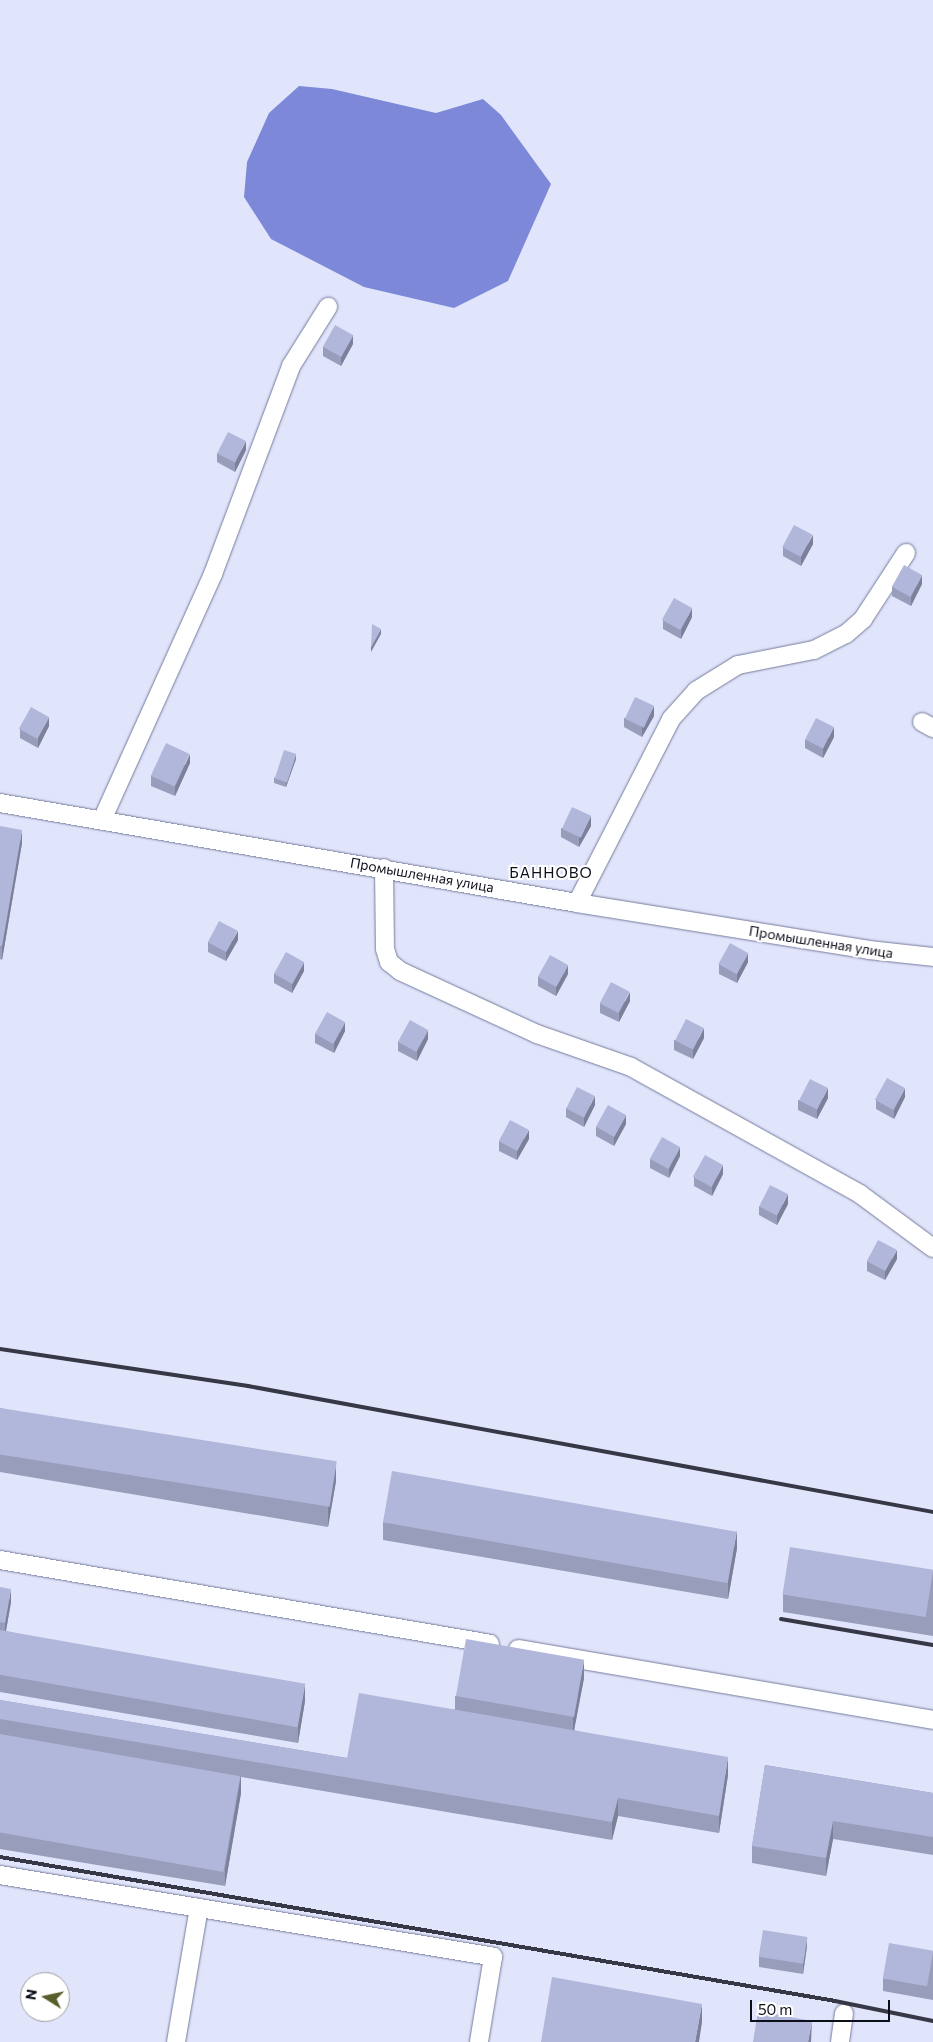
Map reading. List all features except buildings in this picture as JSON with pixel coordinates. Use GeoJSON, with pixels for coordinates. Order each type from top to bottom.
{"type":"FeatureCollection","features":[{"type":"Feature","properties":{"kind":"street"},"geometry":{"type":"LineString","coordinates":[[102,820],[212,574],[291,366],[328,307]]}},
{"type":"Feature","properties":{"kind":"street"},"geometry":{"type":"LineString","coordinates":[[577,903],[671,720],[696,691],[738,665],[814,650],[846,634],[863,619],[906,553]]}},
{"type":"Feature","properties":{"kind":"street","name":"Промышленная улица"},"geometry":{"type":"LineString","coordinates":[[0,803],[384,868],[577,903],[869,950],[933,957]]}},
{"type":"Feature","properties":{"kind":"street"},"geometry":{"type":"LineString","coordinates":[[384,868],[385,949],[389,962],[400,971],[538,1034],[631,1067],[860,1194],[933,1248]]}},
{"type":"Feature","properties":{"kind":"street"},"geometry":{"type":"LineString","coordinates":[[0,1560],[933,1720]]}},
{"type":"Feature","properties":{"kind":"street"},"geometry":{"type":"LineString","coordinates":[[0,1875],[493,1958],[479,2042]]}},
{"type":"Feature","properties":{"kind":"street"},"geometry":{"type":"LineString","coordinates":[[176,2042],[199,1908]]}},
{"type":"Feature","properties":{"kind":"street"},"geometry":{"type":"LineString","coordinates":[[840,2042],[844,2013]]}},
{"type":"Feature","properties":{"kind":"water"},"geometry":{"type":"Polygon","coordinates":[[[299,86],[332,89],[436,113],[483,99],[501,115],[551,184],[508,281],[454,308],[364,287],[271,239],[244,197],[247,162],[269,113],[299,86]]]}},
{"type":"Feature","properties":{"kind":"railway"},"geometry":{"type":"LineString","coordinates":[[0,1349],[248,1386],[933,1512]]}},
{"type":"Feature","properties":{"kind":"railway"},"geometry":{"type":"LineString","coordinates":[[781,1619],[933,1645]]}},
{"type":"Feature","properties":{"kind":"railway"},"geometry":{"type":"LineString","coordinates":[[0,1857],[835,2001],[933,2021]]}},
{"type":"Feature","properties":{"kind":"district","name":"БАННОВО"},"geometry":{"type":"Point","coordinates":[551,873]}}]}
